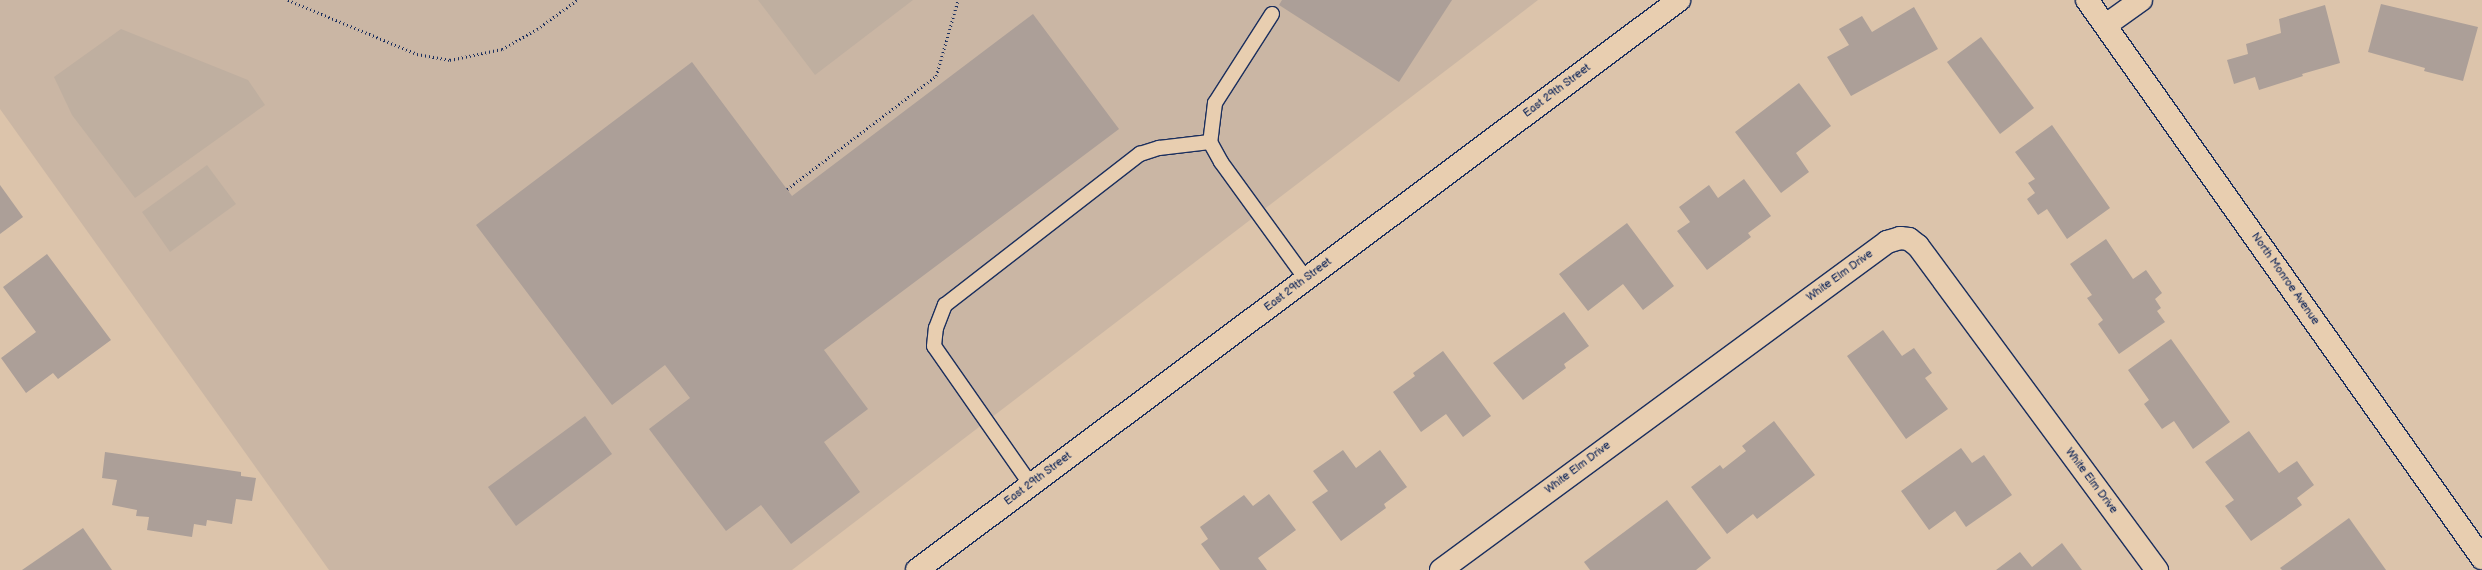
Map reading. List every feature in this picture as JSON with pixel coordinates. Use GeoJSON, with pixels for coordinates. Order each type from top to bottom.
{"type":"FeatureCollection","features":[{"type":"Feature","properties":{"kind":"street","name":"East 29th Street"},"geometry":{"type":"LineString","coordinates":[[917,570],[1679,0]]}},
{"type":"Feature","properties":{"kind":"street","name":"North Monroe Avenue"},"geometry":{"type":"LineString","coordinates":[[2087,0],[2482,558]]}},
{"type":"Feature","properties":{"kind":"street"},"geometry":{"type":"LineString","coordinates":[[2106,25],[2141,0]]}},
{"type":"Feature","properties":{"kind":"street","name":"White Elm Drive"},"geometry":{"type":"LineString","coordinates":[[1441,570],[1881,247],[1900,238],[1909,239],[1918,246],[2157,570]]}},
{"type":"Feature","properties":{"kind":"lane"},"geometry":{"type":"LineString","coordinates":[[1272,14],[1215,103],[1210,142],[1221,162],[1306,279]]}},
{"type":"Feature","properties":{"kind":"lane"},"geometry":{"type":"LineString","coordinates":[[1031,485],[934,346],[936,328],[946,305],[1140,154],[1159,148],[1210,142]]}},
{"type":"Feature","properties":{"kind":"path"},"geometry":{"type":"LineString","coordinates":[[288,0],[417,54],[450,60],[502,49],[538,29],[577,0]]}},
{"type":"Feature","properties":{"kind":"path"},"geometry":{"type":"LineString","coordinates":[[787,189],[936,76],[958,0]]}},
{"type":"Feature","properties":{"kind":"shaded area"},"geometry":{"type":"Polygon","coordinates":[[[0,0],[1538,0],[792,570],[329,570],[0,109],[0,0]]]}},
{"type":"Feature","properties":{"kind":"shaded area"},"geometry":{"type":"Polygon","coordinates":[[[758,0],[913,0],[815,75],[758,0]]]}},
{"type":"Feature","properties":{"kind":"shaded area"},"geometry":{"type":"Polygon","coordinates":[[[121,29],[248,80],[265,105],[135,198],[72,115],[54,77],[121,29]]]}},
{"type":"Feature","properties":{"kind":"shaded area"},"geometry":{"type":"Polygon","coordinates":[[[207,165],[236,204],[170,252],[142,212],[207,165]]]}},
{"type":"Feature","properties":{"kind":"building"},"geometry":{"type":"Polygon","coordinates":[[[1282,0],[1452,0],[1399,82],[1279,5],[1282,0]]]}},
{"type":"Feature","properties":{"kind":"building"},"geometry":{"type":"Polygon","coordinates":[[[2381,4],[2478,27],[2463,81],[2424,71],[2425,68],[2368,52],[2381,4]]]}},
{"type":"Feature","properties":{"kind":"building"},"geometry":{"type":"Polygon","coordinates":[[[2325,5],[2340,63],[2302,74],[2303,76],[2259,90],[2255,77],[2234,84],[2227,60],[2248,54],[2246,44],[2281,33],[2279,19],[2325,5]]]}},
{"type":"Feature","properties":{"kind":"building"},"geometry":{"type":"Polygon","coordinates":[[[1914,7],[1938,49],[1851,96],[1827,57],[1849,45],[1839,29],[1862,16],[1872,32],[1914,7]]]}},
{"type":"Feature","properties":{"kind":"building"},"geometry":{"type":"Polygon","coordinates":[[[1033,14],[1119,129],[824,350],[868,409],[824,442],[860,492],[791,544],[761,505],[726,531],[649,429],[690,398],[665,365],[612,405],[476,225],[692,62],[792,196],[1033,14]]]}},
{"type":"Feature","properties":{"kind":"building"},"geometry":{"type":"Polygon","coordinates":[[[1981,37],[2034,108],[2000,134],[1947,62],[1981,37]]]}},
{"type":"Feature","properties":{"kind":"building"},"geometry":{"type":"Polygon","coordinates":[[[1799,83],[1831,126],[1796,153],[1809,172],[1781,193],[1735,132],[1799,83]]]}},
{"type":"Feature","properties":{"kind":"building"},"geometry":{"type":"Polygon","coordinates":[[[2052,125],[2110,208],[2067,239],[2047,209],[2038,215],[2027,199],[2035,193],[2028,183],[2035,179],[2015,152],[2052,125]]]}},
{"type":"Feature","properties":{"kind":"building"},"geometry":{"type":"Polygon","coordinates":[[[1744,179],[1771,216],[1748,233],[1751,237],[1707,270],[1677,231],[1690,222],[1679,207],[1709,185],[1718,198],[1744,179]]]}},
{"type":"Feature","properties":{"kind":"building"},"geometry":{"type":"Polygon","coordinates":[[[0,185],[23,217],[0,234],[0,185]]]}},
{"type":"Feature","properties":{"kind":"building"},"geometry":{"type":"Polygon","coordinates":[[[1627,223],[1674,286],[1643,310],[1623,284],[1588,311],[1559,274],[1627,223]]]}},
{"type":"Feature","properties":{"kind":"building"},"geometry":{"type":"Polygon","coordinates":[[[2106,239],[2133,279],[2146,270],[2162,293],[2155,299],[2161,308],[2157,311],[2165,322],[2119,354],[2098,324],[2103,320],[2087,298],[2092,295],[2070,264],[2106,239]]]}},
{"type":"Feature","properties":{"kind":"building"},"geometry":{"type":"Polygon","coordinates":[[[47,254],[111,340],[58,379],[53,373],[26,393],[1,358],[36,332],[3,287],[47,254]]]}},
{"type":"Feature","properties":{"kind":"building"},"geometry":{"type":"Polygon","coordinates":[[[1564,312],[1589,346],[1564,364],[1566,368],[1523,400],[1493,363],[1564,312]]]}},
{"type":"Feature","properties":{"kind":"building"},"geometry":{"type":"Polygon","coordinates":[[[1883,330],[1902,356],[1914,348],[1932,373],[1925,378],[1948,409],[1906,439],[1847,356],[1883,330]]]}},
{"type":"Feature","properties":{"kind":"building"},"geometry":{"type":"Polygon","coordinates":[[[2171,339],[2230,422],[2193,449],[2174,421],[2162,429],[2144,404],[2149,400],[2128,370],[2171,339]]]}},
{"type":"Feature","properties":{"kind":"building"},"geometry":{"type":"Polygon","coordinates":[[[1443,351],[1491,416],[1463,437],[1446,414],[1421,432],[1393,392],[1415,376],[1413,373],[1443,351]]]}},
{"type":"Feature","properties":{"kind":"building"},"geometry":{"type":"Polygon","coordinates":[[[585,416],[612,454],[516,526],[488,487],[585,416]]]}},
{"type":"Feature","properties":{"kind":"building"},"geometry":{"type":"Polygon","coordinates":[[[1774,421],[1815,475],[1757,519],[1753,514],[1727,534],[1691,487],[1720,465],[1723,469],[1746,451],[1742,446],[1774,421]]]}},
{"type":"Feature","properties":{"kind":"building"},"geometry":{"type":"Polygon","coordinates":[[[2249,431],[2279,473],[2297,461],[2314,485],[2297,498],[2302,505],[2251,541],[2225,506],[2234,500],[2205,462],[2249,431]]]}},
{"type":"Feature","properties":{"kind":"building"},"geometry":{"type":"Polygon","coordinates":[[[1961,448],[1972,463],[1984,455],[2012,495],[1966,527],[1955,511],[1929,530],[1901,491],[1961,448]]]}},
{"type":"Feature","properties":{"kind":"building"},"geometry":{"type":"Polygon","coordinates":[[[1343,450],[1356,468],[1380,450],[1407,487],[1384,504],[1386,508],[1341,541],[1312,502],[1328,491],[1313,471],[1343,450]]]}},
{"type":"Feature","properties":{"kind":"building"},"geometry":{"type":"Polygon","coordinates":[[[105,452],[241,472],[241,476],[256,478],[252,501],[236,499],[232,524],[207,520],[206,526],[194,524],[192,537],[147,530],[149,517],[136,516],[137,510],[112,505],[117,480],[102,478],[105,452]]]}},
{"type":"Feature","properties":{"kind":"building"},"geometry":{"type":"Polygon","coordinates":[[[1269,494],[1296,530],[1258,558],[1267,570],[1220,570],[1201,544],[1208,539],[1200,527],[1244,495],[1253,506],[1269,494]]]}},
{"type":"Feature","properties":{"kind":"building"},"geometry":{"type":"Polygon","coordinates":[[[1667,500],[1711,558],[1696,570],[1590,570],[1584,562],[1667,500]]]}},
{"type":"Feature","properties":{"kind":"building"},"geometry":{"type":"Polygon","coordinates":[[[2349,518],[2386,570],[2282,570],[2280,568],[2349,518]]]}},
{"type":"Feature","properties":{"kind":"building"},"geometry":{"type":"Polygon","coordinates":[[[83,528],[112,570],[22,570],[83,528]]]}},
{"type":"Feature","properties":{"kind":"building"},"geometry":{"type":"Polygon","coordinates":[[[2062,543],[2082,570],[1996,570],[2020,552],[2032,567],[2062,543]]]}}]}
